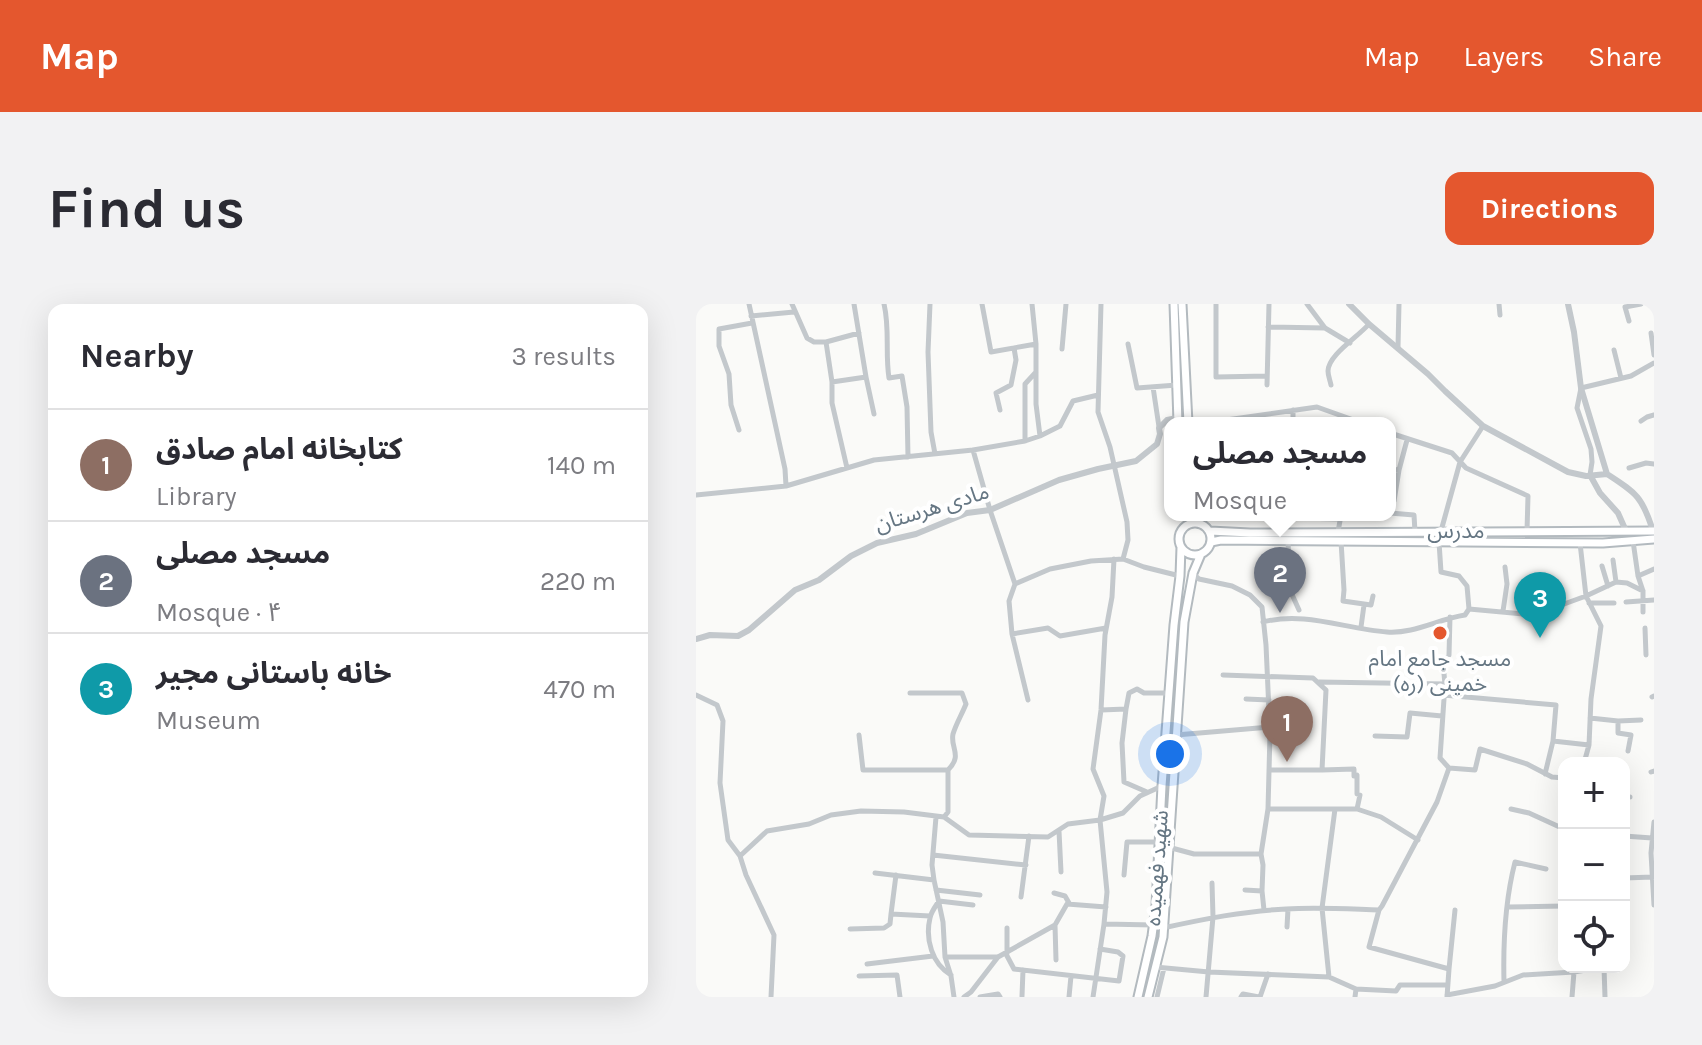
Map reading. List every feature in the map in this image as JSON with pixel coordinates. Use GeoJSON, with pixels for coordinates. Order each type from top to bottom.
{"type":"FeatureCollection","features":[{"type":"Feature","properties":{"kind":"main road"},"geometry":{"type":"LineString","coordinates":[[1174,304],[1178,417]]}},
{"type":"Feature","properties":{"kind":"main road"},"geometry":{"type":"LineString","coordinates":[[1182,304],[1188,417]]}},
{"type":"Feature","properties":{"kind":"main road"},"geometry":{"type":"LineString","coordinates":[[1182,521],[1179,537],[1181,547],[1188,553],[1201,554],[1211,542],[1210,531],[1200,521]]}},
{"type":"Feature","properties":{"kind":"main road"},"geometry":{"type":"LineString","coordinates":[[1183,528],[1194,521]]}},
{"type":"Feature","properties":{"kind":"main road","name":"مدرس"},"geometry":{"type":"LineString","coordinates":[[1210,531],[1654,531]]}},
{"type":"Feature","properties":{"kind":"main road"},"geometry":{"type":"LineString","coordinates":[[1477,531],[1478,542]]}},
{"type":"Feature","properties":{"kind":"main road","name":"مدرس"},"geometry":{"type":"LineString","coordinates":[[1211,542],[1580,543],[1654,539]]}},
{"type":"Feature","properties":{"kind":"main road","name":"شهید فهمیده"},"geometry":{"type":"LineString","coordinates":[[1138,997],[1154,925],[1181,547]]}},
{"type":"Feature","properties":{"kind":"main road","name":"شهید فهمیده"},"geometry":{"type":"LineString","coordinates":[[1148,997],[1160,967],[1184,622],[1193,573],[1201,554]]}},
{"type":"Feature","properties":{"kind":"main road"},"geometry":{"type":"LineString","coordinates":[[1172,646],[1179,650],[1183,647]]}},
{"type":"Feature","properties":{"kind":"main road"},"geometry":{"type":"LineString","coordinates":[[1171,661],[1177,658],[1182,661]]}},
{"type":"Feature","properties":{"kind":"street"},"geometry":{"type":"LineString","coordinates":[[749,304],[785,469],[786,486]]}},
{"type":"Feature","properties":{"kind":"street"},"geometry":{"type":"LineString","coordinates":[[792,304],[807,338],[814,342],[859,333]]}},
{"type":"Feature","properties":{"kind":"street"},"geometry":{"type":"LineString","coordinates":[[854,304],[874,414]]}},
{"type":"Feature","properties":{"kind":"street"},"geometry":{"type":"LineString","coordinates":[[884,304],[889,333],[889,378],[902,376],[907,407],[908,457]]}},
{"type":"Feature","properties":{"kind":"street"},"geometry":{"type":"LineString","coordinates":[[930,304],[928,352],[931,432],[935,454]]}},
{"type":"Feature","properties":{"kind":"street"},"geometry":{"type":"LineString","coordinates":[[982,304],[991,352],[1036,344]]}},
{"type":"Feature","properties":{"kind":"street"},"geometry":{"type":"LineString","coordinates":[[1032,304],[1040,436]]}},
{"type":"Feature","properties":{"kind":"street"},"geometry":{"type":"LineString","coordinates":[[1062,349],[1066,304]]}},
{"type":"Feature","properties":{"kind":"street"},"geometry":{"type":"LineString","coordinates":[[1101,304],[1098,412],[1110,447],[1127,522],[1128,540],[1123,559]]}},
{"type":"Feature","properties":{"kind":"street"},"geometry":{"type":"LineString","coordinates":[[1216,304],[1216,377],[1267,376]]}},
{"type":"Feature","properties":{"kind":"street"},"geometry":{"type":"LineString","coordinates":[[1267,385],[1269,304]]}},
{"type":"Feature","properties":{"kind":"street"},"geometry":{"type":"LineString","coordinates":[[1307,304],[1325,328],[1350,343]]}},
{"type":"Feature","properties":{"kind":"street"},"geometry":{"type":"LineString","coordinates":[[1349,304],[1483,426],[1568,472],[1607,474],[1635,493],[1647,511],[1654,531]]}},
{"type":"Feature","properties":{"kind":"street"},"geometry":{"type":"LineString","coordinates":[[1398,347],[1399,304]]}},
{"type":"Feature","properties":{"kind":"street"},"geometry":{"type":"LineString","coordinates":[[1499,304],[1500,315]]}},
{"type":"Feature","properties":{"kind":"street"},"geometry":{"type":"LineString","coordinates":[[1570,304],[1581,388],[1607,474]]}},
{"type":"Feature","properties":{"kind":"street"},"geometry":{"type":"LineString","coordinates":[[1629,321],[1625,307],[1641,304]]}},
{"type":"Feature","properties":{"kind":"street"},"geometry":{"type":"LineString","coordinates":[[739,430],[731,405],[729,374],[719,346],[719,329],[752,319],[794,312]]}},
{"type":"Feature","properties":{"kind":"street"},"geometry":{"type":"LineString","coordinates":[[1331,385],[1328,368],[1332,359],[1369,324]]}},
{"type":"Feature","properties":{"kind":"street"},"geometry":{"type":"LineString","coordinates":[[1268,327],[1325,328]]}},
{"type":"Feature","properties":{"kind":"street"},"geometry":{"type":"LineString","coordinates":[[1651,333],[1654,355]]}},
{"type":"Feature","properties":{"kind":"street"},"geometry":{"type":"LineString","coordinates":[[826,342],[832,403],[847,468]]}},
{"type":"Feature","properties":{"kind":"street"},"geometry":{"type":"LineString","coordinates":[[1128,344],[1137,388],[1177,385]]}},
{"type":"Feature","properties":{"kind":"street"},"geometry":{"type":"LineString","coordinates":[[1000,410],[996,393],[1011,385],[1016,360],[1014,348]]}},
{"type":"Feature","properties":{"kind":"street"},"geometry":{"type":"LineString","coordinates":[[1614,350],[1621,378]]}},
{"type":"Feature","properties":{"kind":"street"},"geometry":{"type":"LineString","coordinates":[[1581,388],[1631,376],[1654,363]]}},
{"type":"Feature","properties":{"kind":"street"},"geometry":{"type":"LineString","coordinates":[[1025,441],[1025,384],[1037,371]]}},
{"type":"Feature","properties":{"kind":"street"},"geometry":{"type":"LineString","coordinates":[[832,382],[866,377]]}},
{"type":"Feature","properties":{"kind":"street"},"geometry":{"type":"LineString","coordinates":[[1153,387],[1159,428]]}},
{"type":"Feature","properties":{"kind":"street"},"geometry":{"type":"LineString","coordinates":[[1581,388],[1577,408],[1591,449],[1590,475],[1600,493],[1618,513],[1626,531]]}},
{"type":"Feature","properties":{"kind":"street"},"geometry":{"type":"LineString","coordinates":[[696,495],[786,486],[874,460],[973,450],[1025,441],[1060,426],[1073,401],[1098,395]]}},
{"type":"Feature","properties":{"kind":"street"},"geometry":{"type":"LineString","coordinates":[[1246,417],[1317,407],[1345,417]]}},
{"type":"Feature","properties":{"kind":"street"},"geometry":{"type":"LineString","coordinates":[[1293,410],[1293,417]]}},
{"type":"Feature","properties":{"kind":"street"},"geometry":{"type":"LineString","coordinates":[[1641,421],[1654,415]]}},
{"type":"Feature","properties":{"kind":"street","name":"مادی هرستان"},"geometry":{"type":"LineString","coordinates":[[696,639],[710,635],[738,636],[795,590],[819,580],[851,556],[877,543],[916,534],[967,513],[990,510],[1059,480],[1136,461],[1157,444],[1159,428],[1164,423]]}},
{"type":"Feature","properties":{"kind":"street"},"geometry":{"type":"LineString","coordinates":[[1441,531],[1460,462],[1483,426]]}},
{"type":"Feature","properties":{"kind":"street"},"geometry":{"type":"LineString","coordinates":[[1396,435],[1452,453],[1466,468],[1528,496],[1527,531]]}},
{"type":"Feature","properties":{"kind":"street"},"geometry":{"type":"LineString","coordinates":[[1396,489],[1407,440]]}},
{"type":"Feature","properties":{"kind":"street"},"geometry":{"type":"LineString","coordinates":[[973,450],[1015,584],[1009,601],[1012,634],[1028,700]]}},
{"type":"Feature","properties":{"kind":"street"},"geometry":{"type":"LineString","coordinates":[[1629,468],[1654,464]]}},
{"type":"Feature","properties":{"kind":"street"},"geometry":{"type":"LineString","coordinates":[[1396,514],[1414,515],[1415,532]]}},
{"type":"Feature","properties":{"kind":"street"},"geometry":{"type":"LineString","coordinates":[[1338,532],[1339,521]]}},
{"type":"Feature","properties":{"kind":"street"},"geometry":{"type":"LineString","coordinates":[[1288,541],[1290,590],[1299,610]]}},
{"type":"Feature","properties":{"kind":"street"},"geometry":{"type":"LineString","coordinates":[[1341,541],[1343,601],[1371,605],[1373,596]]}},
{"type":"Feature","properties":{"kind":"street"},"geometry":{"type":"LineString","coordinates":[[1633,541],[1643,591],[1643,612]]}},
{"type":"Feature","properties":{"kind":"street"},"geometry":{"type":"LineString","coordinates":[[1263,622],[1278,618],[1316,620],[1386,632],[1408,632],[1465,615],[1469,609],[1467,586],[1459,576],[1441,572],[1439,542]]}},
{"type":"Feature","properties":{"kind":"street"},"geometry":{"type":"LineString","coordinates":[[1580,543],[1586,596],[1601,626],[1586,757]]}},
{"type":"Feature","properties":{"kind":"street"},"geometry":{"type":"LineString","coordinates":[[1015,584],[1050,569],[1114,559],[1180,576]]}},
{"type":"Feature","properties":{"kind":"street"},"geometry":{"type":"LineString","coordinates":[[1093,997],[1107,892],[1100,820],[1104,796],[1093,769],[1114,559]]}},
{"type":"Feature","properties":{"kind":"street"},"geometry":{"type":"LineString","coordinates":[[1613,560],[1616,582]]}},
{"type":"Feature","properties":{"kind":"street"},"geometry":{"type":"LineString","coordinates":[[1602,566],[1608,586]]}},
{"type":"Feature","properties":{"kind":"street"},"geometry":{"type":"LineString","coordinates":[[1503,611],[1507,584],[1505,567]]}},
{"type":"Feature","properties":{"kind":"street"},"geometry":{"type":"LineString","coordinates":[[1638,576],[1654,569]]}},
{"type":"Feature","properties":{"kind":"street"},"geometry":{"type":"LineString","coordinates":[[1193,573],[1199,579],[1232,586],[1250,595],[1262,607],[1270,727],[1268,809],[1261,854],[1264,910]]}},
{"type":"Feature","properties":{"kind":"street"},"geometry":{"type":"LineString","coordinates":[[1469,609],[1534,615],[1616,582],[1627,583],[1643,591]]}},
{"type":"Feature","properties":{"kind":"street"},"geometry":{"type":"LineString","coordinates":[[1626,602],[1654,600]]}},
{"type":"Feature","properties":{"kind":"street"},"geometry":{"type":"LineString","coordinates":[[1589,603],[1614,603]]}},
{"type":"Feature","properties":{"kind":"street"},"geometry":{"type":"LineString","coordinates":[[1361,628],[1364,605]]}},
{"type":"Feature","properties":{"kind":"street"},"geometry":{"type":"LineString","coordinates":[[1450,617],[1449,655],[1443,664],[1445,684],[1440,758],[1449,768],[1475,770],[1480,749],[1558,778]]}},
{"type":"Feature","properties":{"kind":"street"},"geometry":{"type":"LineString","coordinates":[[1012,634],[1048,628],[1060,636],[1106,628]]}},
{"type":"Feature","properties":{"kind":"street"},"geometry":{"type":"LineString","coordinates":[[1645,628],[1646,655]]}},
{"type":"Feature","properties":{"kind":"street"},"geometry":{"type":"LineString","coordinates":[[1646,638],[1654,638]]}},
{"type":"Feature","properties":{"kind":"street"},"geometry":{"type":"LineString","coordinates":[[1223,675],[1313,678],[1318,682],[1326,690],[1322,770]]}},
{"type":"Feature","properties":{"kind":"street"},"geometry":{"type":"LineString","coordinates":[[1318,682],[1445,684]]}},
{"type":"Feature","properties":{"kind":"street"},"geometry":{"type":"LineString","coordinates":[[1147,792],[1124,782],[1122,743],[1129,693],[1137,689],[1144,693],[1169,693]]}},
{"type":"Feature","properties":{"kind":"street"},"geometry":{"type":"LineString","coordinates":[[910,693],[962,693],[966,704],[952,737],[956,750],[953,764],[948,770],[948,812],[944,817]]}},
{"type":"Feature","properties":{"kind":"street"},"geometry":{"type":"LineString","coordinates":[[696,695],[717,705],[723,721],[720,783],[728,840],[740,856],[774,935],[771,997]]}},
{"type":"Feature","properties":{"kind":"street"},"geometry":{"type":"LineString","coordinates":[[1443,695],[1556,705],[1553,741],[1545,774]]}},
{"type":"Feature","properties":{"kind":"street"},"geometry":{"type":"LineString","coordinates":[[1246,699],[1269,700]]}},
{"type":"Feature","properties":{"kind":"street"},"geometry":{"type":"LineString","coordinates":[[1101,710],[1126,709]]}},
{"type":"Feature","properties":{"kind":"street"},"geometry":{"type":"LineString","coordinates":[[1375,736],[1407,737],[1410,713],[1442,716]]}},
{"type":"Feature","properties":{"kind":"street"},"geometry":{"type":"LineString","coordinates":[[1590,718],[1641,720]]}},
{"type":"Feature","properties":{"kind":"street"},"geometry":{"type":"LineString","coordinates":[[1618,721],[1618,733],[1631,735],[1628,751]]}},
{"type":"Feature","properties":{"kind":"street"},"geometry":{"type":"LineString","coordinates":[[1176,735],[1270,727]]}},
{"type":"Feature","properties":{"kind":"street"},"geometry":{"type":"LineString","coordinates":[[859,735],[863,770],[948,770]]}},
{"type":"Feature","properties":{"kind":"street"},"geometry":{"type":"LineString","coordinates":[[1553,741],[1589,745]]}},
{"type":"Feature","properties":{"kind":"street"},"geometry":{"type":"LineString","coordinates":[[1449,768],[1437,802],[1379,910],[1369,947],[1449,969]]}},
{"type":"Feature","properties":{"kind":"street"},"geometry":{"type":"LineString","coordinates":[[1269,770],[1354,769],[1357,794],[1360,795],[1357,809]]}},
{"type":"Feature","properties":{"kind":"street"},"geometry":{"type":"LineString","coordinates":[[740,856],[767,831],[861,811],[944,817],[969,835],[1048,837],[1068,824],[1123,813],[1147,792],[1162,786]]}},
{"type":"Feature","properties":{"kind":"street"},"geometry":{"type":"LineString","coordinates":[[1268,809],[1357,809],[1381,817],[1418,840]]}},
{"type":"Feature","properties":{"kind":"street"},"geometry":{"type":"LineString","coordinates":[[1329,977],[1322,908],[1335,809]]}},
{"type":"Feature","properties":{"kind":"street"},"geometry":{"type":"LineString","coordinates":[[1511,809],[1529,813],[1558,826]]}},
{"type":"Feature","properties":{"kind":"street"},"geometry":{"type":"LineString","coordinates":[[936,817],[934,880],[954,997]]}},
{"type":"Feature","properties":{"kind":"street"},"geometry":{"type":"LineString","coordinates":[[1654,822],[1654,905]]}},
{"type":"Feature","properties":{"kind":"street"},"geometry":{"type":"LineString","coordinates":[[1059,830],[1061,872]]}},
{"type":"Feature","properties":{"kind":"street"},"geometry":{"type":"LineString","coordinates":[[1021,897],[1029,836]]}},
{"type":"Feature","properties":{"kind":"street"},"geometry":{"type":"LineString","coordinates":[[1630,836],[1652,838]]}},
{"type":"Feature","properties":{"kind":"street"},"geometry":{"type":"LineString","coordinates":[[1124,875],[1127,842],[1159,842]]}},
{"type":"Feature","properties":{"kind":"street"},"geometry":{"type":"LineString","coordinates":[[1168,847],[1194,854],[1261,854]]}},
{"type":"Feature","properties":{"kind":"street"},"geometry":{"type":"LineString","coordinates":[[933,855],[1026,865]]}},
{"type":"Feature","properties":{"kind":"street"},"geometry":{"type":"LineString","coordinates":[[1504,982],[1510,880],[1515,862],[1546,869]]}},
{"type":"Feature","properties":{"kind":"street"},"geometry":{"type":"LineString","coordinates":[[875,873],[934,880]]}},
{"type":"Feature","properties":{"kind":"street"},"geometry":{"type":"LineString","coordinates":[[850,929],[884,928],[890,924],[896,875]]}},
{"type":"Feature","properties":{"kind":"street"},"geometry":{"type":"LineString","coordinates":[[1630,878],[1653,877]]}},
{"type":"Feature","properties":{"kind":"street"},"geometry":{"type":"LineString","coordinates":[[1206,997],[1213,917],[1212,883]]}},
{"type":"Feature","properties":{"kind":"street"},"geometry":{"type":"LineString","coordinates":[[936,890],[980,895]]}},
{"type":"Feature","properties":{"kind":"street"},"geometry":{"type":"LineString","coordinates":[[1245,890],[1262,891]]}},
{"type":"Feature","properties":{"kind":"street"},"geometry":{"type":"LineString","coordinates":[[1054,893],[1065,896],[1069,903]]}},
{"type":"Feature","properties":{"kind":"street"},"geometry":{"type":"LineString","coordinates":[[939,901],[973,905]]}},
{"type":"Feature","properties":{"kind":"street"},"geometry":{"type":"LineString","coordinates":[[939,901],[930,916],[928,939],[933,956],[951,976]]}},
{"type":"Feature","properties":{"kind":"street"},"geometry":{"type":"LineString","coordinates":[[1069,903],[1106,907]]}},
{"type":"Feature","properties":{"kind":"street"},"geometry":{"type":"LineString","coordinates":[[1056,960],[1055,925],[1069,903]]}},
{"type":"Feature","properties":{"kind":"street"},"geometry":{"type":"LineString","coordinates":[[1508,907],[1558,906]]}},
{"type":"Feature","properties":{"kind":"street"},"geometry":{"type":"LineString","coordinates":[[1287,927],[1288,909]]}},
{"type":"Feature","properties":{"kind":"street"},"geometry":{"type":"LineString","coordinates":[[1163,928],[1264,910],[1379,910]]}},
{"type":"Feature","properties":{"kind":"street"},"geometry":{"type":"LineString","coordinates":[[1455,910],[1447,996],[1495,986],[1523,975],[1558,971]]}},
{"type":"Feature","properties":{"kind":"street"},"geometry":{"type":"LineString","coordinates":[[891,914],[930,916]]}},
{"type":"Feature","properties":{"kind":"street"},"geometry":{"type":"LineString","coordinates":[[1104,924],[1154,925]]}},
{"type":"Feature","properties":{"kind":"street"},"geometry":{"type":"LineString","coordinates":[[945,957],[998,957],[1055,925]]}},
{"type":"Feature","properties":{"kind":"street"},"geometry":{"type":"LineString","coordinates":[[1007,928],[1007,953],[1013,968],[1119,981],[1123,956],[1100,949]]}},
{"type":"Feature","properties":{"kind":"street"},"geometry":{"type":"LineString","coordinates":[[867,964],[933,956]]}},
{"type":"Feature","properties":{"kind":"street"},"geometry":{"type":"LineString","coordinates":[[964,997],[998,957]]}},
{"type":"Feature","properties":{"kind":"street"},"geometry":{"type":"LineString","coordinates":[[1157,997],[1160,967],[1329,977],[1356,989],[1398,994],[1400,985],[1447,985]]}},
{"type":"Feature","properties":{"kind":"street"},"geometry":{"type":"LineString","coordinates":[[1022,996],[1023,970]]}},
{"type":"Feature","properties":{"kind":"street"},"geometry":{"type":"LineString","coordinates":[[1572,997],[1575,973]]}},
{"type":"Feature","properties":{"kind":"street"},"geometry":{"type":"LineString","coordinates":[[1604,973],[1605,997]]}},
{"type":"Feature","properties":{"kind":"street"},"geometry":{"type":"LineString","coordinates":[[1241,997],[1243,994],[1259,997],[1268,974]]}},
{"type":"Feature","properties":{"kind":"street"},"geometry":{"type":"LineString","coordinates":[[859,976],[897,975],[900,997]]}},
{"type":"Feature","properties":{"kind":"street"},"geometry":{"type":"LineString","coordinates":[[1069,997],[1071,976]]}},
{"type":"Feature","properties":{"kind":"street"},"geometry":{"type":"LineString","coordinates":[[1355,997],[1356,989]]}},
{"type":"Feature","properties":{"kind":"street"},"geometry":{"type":"LineString","coordinates":[[971,992],[980,997],[998,994],[1000,997]]}},
{"type":"Feature","properties":{"kind":"place","name":"مسجد مصلی"},"geometry":{"type":"Point","coordinates":[1280,613]}},
{"type":"Feature","properties":{"kind":"place","name":"مسجد جامع امام خمینی (ره)"},"geometry":{"type":"Point","coordinates":[1440,633]}},
{"type":"Feature","properties":{"kind":"place","name":"خانه باستانی مجیر"},"geometry":{"type":"Point","coordinates":[1540,638]}},
{"type":"Feature","properties":{"kind":"place","name":"کتابخانه امام صادق"},"geometry":{"type":"Point","coordinates":[1287,762]}}]}
